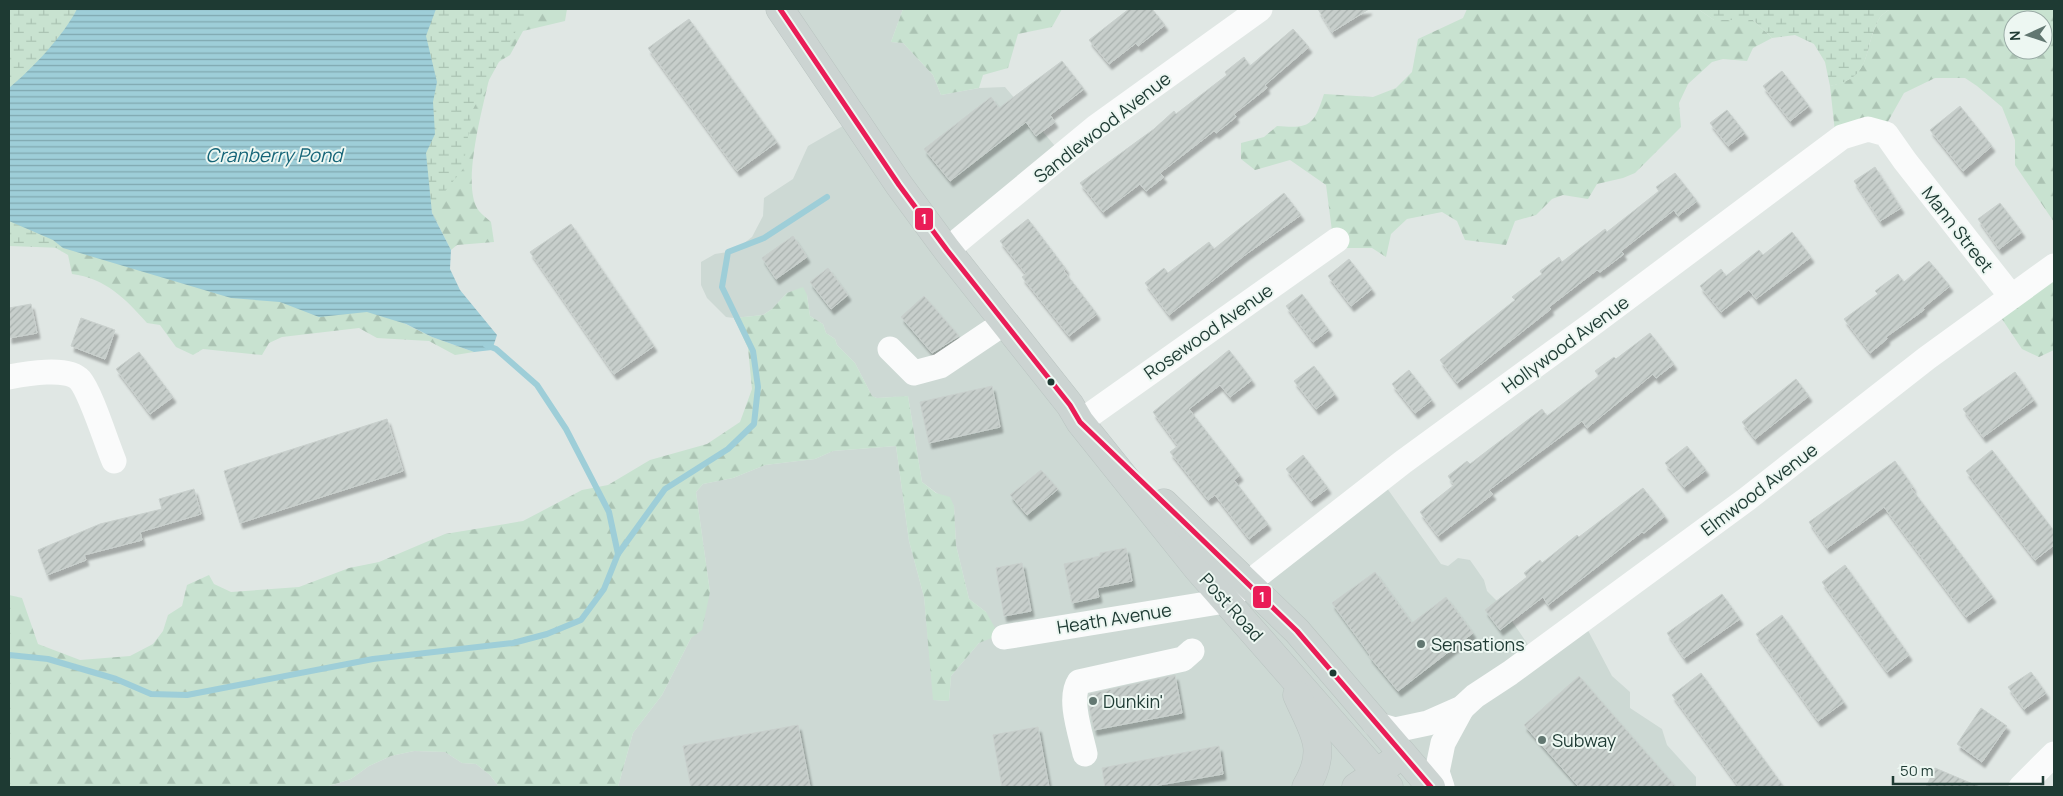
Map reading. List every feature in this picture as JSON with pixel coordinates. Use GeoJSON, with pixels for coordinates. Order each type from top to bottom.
{"type":"FeatureCollection","features":[{"type":"Feature","properties":{"kind":"main road","name":"Post Road"},"geometry":{"type":"LineString","coordinates":[[780,9],[900,185],[947,250],[1070,406],[1080,422],[1197,568],[1284,666],[1374,783]]}},
{"type":"Feature","properties":{"kind":"main road","name":"Post Road"},"geometry":{"type":"LineString","coordinates":[[1080,422],[1297,631],[1431,787]]}},
{"type":"Feature","properties":{"kind":"main road"},"geometry":{"type":"LineString","coordinates":[[1284,666],[1313,729],[1318,752],[1315,771],[1306,787]]}},
{"type":"Feature","properties":{"kind":"main road"},"geometry":{"type":"LineString","coordinates":[[1374,783],[1402,755]]}},
{"type":"Feature","properties":{"kind":"street","name":"Sandlewood Avenue"},"geometry":{"type":"LineString","coordinates":[[947,250],[1096,127],[1260,9]]}},
{"type":"Feature","properties":{"kind":"street","name":"Hollywood Avenue"},"geometry":{"type":"LineString","coordinates":[[1225,601],[1403,462],[1595,322],[1842,137],[1868,129],[1886,134],[1905,161]]}},
{"type":"Feature","properties":{"kind":"street","name":"Mann Street"},"geometry":{"type":"LineString","coordinates":[[1905,161],[2011,296]]}},
{"type":"Feature","properties":{"kind":"street","name":"Rosewood Avenue"},"geometry":{"type":"LineString","coordinates":[[1080,422],[1337,240]]}},
{"type":"Feature","properties":{"kind":"street","name":"Elmwood Avenue"},"geometry":{"type":"LineString","coordinates":[[1375,724],[1395,730],[1428,724],[1462,708],[1475,696],[1510,673],[1748,499],[1927,358],[2054,266]]}},
{"type":"Feature","properties":{"kind":"street"},"geometry":{"type":"LineString","coordinates":[[890,349],[914,373],[940,366],[1004,323]]}},
{"type":"Feature","properties":{"kind":"street"},"geometry":{"type":"LineString","coordinates":[[9,377],[64,372],[79,379],[90,399],[114,461]]}},
{"type":"Feature","properties":{"kind":"street","name":"Heath Avenue"},"geometry":{"type":"LineString","coordinates":[[1004,637],[1225,601]]}},
{"type":"Feature","properties":{"kind":"street"},"geometry":{"type":"LineString","coordinates":[[1085,754],[1076,711],[1074,689],[1079,682],[1183,659],[1192,652]]}},
{"type":"Feature","properties":{"kind":"street","name":"Elmwood Avenue"},"geometry":{"type":"LineString","coordinates":[[1442,787],[1437,772],[1443,743],[1462,708]]}},
{"type":"Feature","properties":{"kind":"street"},"geometry":{"type":"LineString","coordinates":[[2020,787],[2054,754]]}},
{"type":"Feature","properties":{"kind":"shaded area"},"geometry":{"type":"Polygon","coordinates":[[[774,9],[903,9],[891,42],[903,43],[933,75],[941,95],[979,88],[1005,87],[1060,152],[944,247],[1226,597],[1384,484],[1441,564],[1448,566],[1458,558],[1470,560],[1484,580],[1487,591],[1501,605],[1533,652],[1583,621],[1612,676],[1630,692],[1630,708],[1662,729],[1667,745],[1696,777],[1696,787],[618,787],[633,733],[662,695],[691,638],[710,592],[696,492],[703,484],[733,478],[765,465],[815,459],[833,451],[896,446],[909,541],[924,597],[934,700],[949,701],[951,676],[979,643],[986,612],[969,599],[956,545],[954,506],[922,482],[908,396],[877,398],[872,396],[855,363],[837,345],[835,339],[826,333],[823,324],[810,316],[807,295],[787,293],[772,309],[763,315],[734,318],[726,317],[707,298],[701,285],[701,262],[715,254],[734,251],[752,237],[763,216],[764,198],[793,179],[808,146],[848,123],[774,9]]]}},
{"type":"Feature","properties":{"kind":"shaded area"},"geometry":{"type":"Polygon","coordinates":[[[414,751],[445,752],[462,763],[476,764],[490,775],[499,787],[319,787],[351,779],[369,766],[391,756],[414,751]]]}},
{"type":"Feature","properties":{"kind":"green space"},"geometry":{"type":"Polygon","coordinates":[[[9,9],[80,9],[80,19],[9,94],[9,9]]]}},
{"type":"Feature","properties":{"kind":"green space"},"geometry":{"type":"Polygon","coordinates":[[[404,9],[528,9],[472,111],[463,169],[431,209],[404,9]]]}},
{"type":"Feature","properties":{"kind":"green space"},"geometry":{"type":"Polygon","coordinates":[[[479,9],[567,9],[565,21],[523,31],[510,55],[492,66],[476,141],[472,182],[474,199],[479,211],[491,222],[494,242],[457,245],[451,250],[432,213],[426,153],[479,9]]]}},
{"type":"Feature","properties":{"kind":"green space"},"geometry":{"type":"Polygon","coordinates":[[[903,9],[1062,9],[1052,27],[1018,34],[1008,68],[983,75],[979,88],[941,95],[933,75],[903,43],[891,42],[903,9]]]}},
{"type":"Feature","properties":{"kind":"green space"},"geometry":{"type":"Polygon","coordinates":[[[1467,9],[1698,9],[1714,20],[1753,20],[1772,38],[1753,48],[1747,61],[1723,59],[1712,62],[1688,84],[1679,103],[1681,127],[1635,173],[1597,184],[1588,199],[1563,195],[1552,199],[1536,215],[1515,221],[1506,245],[1465,240],[1457,221],[1442,212],[1407,219],[1391,234],[1386,257],[1372,248],[1328,248],[1332,231],[1326,185],[1290,160],[1255,170],[1241,159],[1241,143],[1264,137],[1277,126],[1297,127],[1309,123],[1317,112],[1324,94],[1373,97],[1396,88],[1412,72],[1418,39],[1463,18],[1467,9]]]}},
{"type":"Feature","properties":{"kind":"green space"},"geometry":{"type":"Polygon","coordinates":[[[1698,9],[1890,9],[1879,19],[1865,61],[1854,77],[1830,86],[1825,62],[1814,44],[1795,35],[1772,38],[1753,20],[1714,20],[1698,9]]]}},
{"type":"Feature","properties":{"kind":"green space"},"geometry":{"type":"Polygon","coordinates":[[[1890,9],[2054,9],[2054,222],[2015,165],[2015,140],[2002,107],[1965,78],[1935,78],[1904,93],[1877,141],[1836,141],[1830,86],[1844,82],[1854,76],[1860,69],[1865,61],[1874,30],[1882,15],[1890,9]]]}},
{"type":"Feature","properties":{"kind":"green space"},"geometry":{"type":"Polygon","coordinates":[[[9,208],[63,248],[9,246],[9,208]]]}},
{"type":"Feature","properties":{"kind":"green space"},"geometry":{"type":"Polygon","coordinates":[[[9,221],[379,311],[432,337],[474,352],[455,355],[429,341],[377,338],[359,328],[282,337],[269,343],[262,355],[203,349],[193,355],[176,347],[160,325],[147,323],[114,291],[95,280],[72,274],[68,255],[9,221]]]}},
{"type":"Feature","properties":{"kind":"green space"},"geometry":{"type":"Polygon","coordinates":[[[2054,262],[2054,350],[2039,357],[2022,349],[1996,310],[2054,262]]]}},
{"type":"Feature","properties":{"kind":"green space"},"geometry":{"type":"Polygon","coordinates":[[[803,287],[807,295],[810,316],[823,324],[826,333],[835,339],[837,345],[855,363],[872,396],[877,398],[908,396],[922,482],[936,493],[950,497],[954,506],[956,545],[969,599],[986,612],[999,635],[979,643],[951,676],[949,701],[933,700],[924,597],[909,541],[896,446],[833,451],[815,459],[765,465],[733,478],[703,484],[696,492],[710,592],[702,630],[691,638],[662,695],[633,733],[618,787],[499,787],[490,775],[476,764],[462,763],[445,752],[414,751],[391,756],[369,766],[351,779],[329,786],[9,787],[9,595],[22,598],[38,644],[80,660],[130,656],[153,644],[163,631],[168,615],[182,606],[187,585],[209,575],[214,584],[231,592],[299,587],[349,568],[379,562],[445,534],[523,521],[582,490],[608,485],[650,460],[707,444],[740,422],[752,389],[748,348],[734,318],[763,315],[772,309],[787,293],[803,287]]]}},
{"type":"Feature","properties":{"kind":"water","name":"Cranberry Pond"},"geometry":{"type":"Polygon","coordinates":[[[77,9],[436,9],[426,36],[437,82],[433,102],[435,134],[426,153],[432,213],[451,250],[450,269],[460,290],[497,335],[492,350],[474,352],[432,337],[406,324],[367,312],[319,317],[280,302],[231,298],[63,248],[53,240],[9,221],[9,88],[47,51],[64,30],[77,9]]]}},
{"type":"Feature","properties":{"kind":"building"},"geometry":{"type":"Polygon","coordinates":[[[1129,9],[1152,9],[1165,25],[1138,46],[1136,43],[1109,64],[1089,40],[1129,9]]]}},
{"type":"Feature","properties":{"kind":"building"},"geometry":{"type":"Polygon","coordinates":[[[1318,9],[1369,9],[1332,32],[1318,9]]]}},
{"type":"Feature","properties":{"kind":"building"},"geometry":{"type":"Polygon","coordinates":[[[689,19],[777,142],[737,171],[648,48],[689,19]]]}},
{"type":"Feature","properties":{"kind":"building"},"geometry":{"type":"Polygon","coordinates":[[[1293,29],[1309,47],[1265,85],[1267,88],[1234,114],[1236,117],[1216,133],[1214,131],[1160,173],[1164,177],[1146,191],[1140,184],[1103,212],[1080,183],[1154,129],[1174,111],[1176,114],[1227,75],[1225,72],[1244,57],[1250,66],[1293,29]]]}},
{"type":"Feature","properties":{"kind":"building"},"geometry":{"type":"Polygon","coordinates":[[[1062,61],[1084,89],[1050,115],[1055,122],[1036,136],[1026,122],[950,181],[924,149],[991,97],[999,108],[1062,61]]]}},
{"type":"Feature","properties":{"kind":"building"},"geometry":{"type":"Polygon","coordinates":[[[1782,71],[1809,106],[1790,121],[1763,86],[1782,71]]]}},
{"type":"Feature","properties":{"kind":"building"},"geometry":{"type":"Polygon","coordinates":[[[1960,106],[1992,146],[1963,171],[1930,130],[1960,106]]]}},
{"type":"Feature","properties":{"kind":"building"},"geometry":{"type":"Polygon","coordinates":[[[1727,110],[1745,133],[1728,146],[1710,123],[1727,110]]]}},
{"type":"Feature","properties":{"kind":"building"},"geometry":{"type":"Polygon","coordinates":[[[1875,167],[1901,208],[1880,221],[1854,181],[1875,167]]]}},
{"type":"Feature","properties":{"kind":"building"},"geometry":{"type":"Polygon","coordinates":[[[1675,173],[1697,201],[1678,216],[1674,210],[1621,251],[1624,254],[1600,272],[1597,270],[1549,307],[1551,309],[1457,383],[1440,360],[1515,300],[1512,297],[1542,274],[1540,271],[1559,257],[1562,262],[1605,229],[1607,232],[1659,191],[1656,187],[1675,173]]]}},
{"type":"Feature","properties":{"kind":"building"},"geometry":{"type":"Polygon","coordinates":[[[1284,193],[1301,215],[1245,255],[1169,315],[1145,283],[1164,268],[1168,273],[1209,242],[1214,249],[1284,193]]]}},
{"type":"Feature","properties":{"kind":"building"},"geometry":{"type":"Polygon","coordinates":[[[2000,203],[2022,232],[1999,249],[1978,219],[2000,203]]]}},
{"type":"Feature","properties":{"kind":"building"},"geometry":{"type":"Polygon","coordinates":[[[1028,219],[1097,314],[1069,336],[1022,277],[1026,274],[1000,241],[1028,219]]]}},
{"type":"Feature","properties":{"kind":"building"},"geometry":{"type":"Polygon","coordinates":[[[571,224],[654,346],[614,374],[530,252],[571,224]]]}},
{"type":"Feature","properties":{"kind":"building"},"geometry":{"type":"Polygon","coordinates":[[[1792,232],[1811,257],[1756,299],[1749,290],[1721,312],[1700,286],[1721,269],[1726,276],[1759,250],[1763,255],[1792,232]]]}},
{"type":"Feature","properties":{"kind":"building"},"geometry":{"type":"Polygon","coordinates":[[[793,236],[807,257],[776,279],[762,258],[793,236]]]}},
{"type":"Feature","properties":{"kind":"building"},"geometry":{"type":"Polygon","coordinates":[[[1349,259],[1372,289],[1351,306],[1328,276],[1349,259]]]}},
{"type":"Feature","properties":{"kind":"building"},"geometry":{"type":"Polygon","coordinates":[[[1929,261],[1950,286],[1923,308],[1924,310],[1886,337],[1887,339],[1870,353],[1844,319],[1878,294],[1875,291],[1898,274],[1904,282],[1929,261]]]}},
{"type":"Feature","properties":{"kind":"building"},"geometry":{"type":"Polygon","coordinates":[[[828,268],[848,295],[831,309],[810,282],[828,268]]]}},
{"type":"Feature","properties":{"kind":"building"},"geometry":{"type":"Polygon","coordinates":[[[1302,294],[1329,330],[1313,342],[1286,306],[1302,294]]]}},
{"type":"Feature","properties":{"kind":"building"},"geometry":{"type":"Polygon","coordinates":[[[924,296],[959,336],[932,353],[901,317],[924,296]]]}},
{"type":"Feature","properties":{"kind":"building"},"geometry":{"type":"Polygon","coordinates":[[[31,304],[37,333],[9,338],[9,308],[31,304]]]}},
{"type":"Feature","properties":{"kind":"building"},"geometry":{"type":"Polygon","coordinates":[[[81,318],[115,330],[105,359],[71,346],[81,318]]]}},
{"type":"Feature","properties":{"kind":"building"},"geometry":{"type":"Polygon","coordinates":[[[1650,333],[1674,364],[1656,378],[1653,374],[1587,428],[1582,421],[1489,490],[1493,494],[1438,536],[1420,512],[1454,485],[1448,476],[1467,461],[1470,464],[1542,409],[1547,416],[1599,376],[1595,371],[1614,357],[1616,359],[1650,333]]]}},
{"type":"Feature","properties":{"kind":"building"},"geometry":{"type":"Polygon","coordinates":[[[1229,350],[1252,380],[1230,397],[1220,385],[1189,409],[1240,475],[1234,480],[1268,524],[1249,539],[1215,495],[1208,500],[1170,452],[1178,446],[1153,412],[1229,350]]]}},
{"type":"Feature","properties":{"kind":"building"},"geometry":{"type":"Polygon","coordinates":[[[139,352],[173,397],[150,414],[116,369],[139,352]]]}},
{"type":"Feature","properties":{"kind":"building"},"geometry":{"type":"Polygon","coordinates":[[[1314,366],[1335,394],[1316,409],[1294,381],[1314,366]]]}},
{"type":"Feature","properties":{"kind":"building"},"geometry":{"type":"Polygon","coordinates":[[[1409,370],[1432,400],[1415,413],[1392,384],[1409,370]]]}},
{"type":"Feature","properties":{"kind":"building"},"geometry":{"type":"Polygon","coordinates":[[[2015,372],[2034,400],[1983,437],[1963,409],[2015,372]]]}},
{"type":"Feature","properties":{"kind":"building"},"geometry":{"type":"Polygon","coordinates":[[[1796,379],[1809,396],[1755,439],[1742,422],[1796,379]]]}},
{"type":"Feature","properties":{"kind":"building"},"geometry":{"type":"Polygon","coordinates":[[[992,386],[1000,427],[929,443],[920,402],[992,386]]]}},
{"type":"Feature","properties":{"kind":"building"},"geometry":{"type":"Polygon","coordinates":[[[387,419],[403,471],[240,523],[224,471],[387,419]]]}},
{"type":"Feature","properties":{"kind":"building"},"geometry":{"type":"Polygon","coordinates":[[[1687,446],[1706,470],[1684,487],[1665,463],[1687,446]]]}},
{"type":"Feature","properties":{"kind":"building"},"geometry":{"type":"Polygon","coordinates":[[[1992,450],[2054,531],[2054,545],[2035,560],[1966,471],[1992,450]]]}},
{"type":"Feature","properties":{"kind":"building"},"geometry":{"type":"Polygon","coordinates":[[[1303,455],[1328,488],[1311,501],[1286,469],[1303,455]]]}},
{"type":"Feature","properties":{"kind":"building"},"geometry":{"type":"Polygon","coordinates":[[[1895,461],[1913,487],[1911,488],[1993,597],[1966,617],[1884,507],[1827,548],[1809,522],[1895,461]]]}},
{"type":"Feature","properties":{"kind":"building"},"geometry":{"type":"Polygon","coordinates":[[[1041,470],[1058,489],[1027,515],[1010,495],[1041,470]]]}},
{"type":"Feature","properties":{"kind":"building"},"geometry":{"type":"Polygon","coordinates":[[[1643,488],[1665,516],[1548,605],[1543,597],[1500,630],[1485,610],[1527,577],[1524,573],[1540,560],[1542,563],[1577,535],[1579,537],[1643,488]]]}},
{"type":"Feature","properties":{"kind":"building"},"geometry":{"type":"Polygon","coordinates":[[[194,489],[201,514],[140,532],[142,540],[84,555],[86,560],[47,575],[38,550],[100,524],[162,509],[159,499],[194,489]]]}},
{"type":"Feature","properties":{"kind":"building"},"geometry":{"type":"Polygon","coordinates":[[[1126,548],[1132,581],[1097,588],[1099,597],[1072,603],[1064,564],[1100,556],[1100,553],[1126,548]]]}},
{"type":"Feature","properties":{"kind":"building"},"geometry":{"type":"Polygon","coordinates":[[[1022,563],[1031,611],[1004,616],[996,568],[1022,563]]]}},
{"type":"Feature","properties":{"kind":"building"},"geometry":{"type":"Polygon","coordinates":[[[1845,565],[1909,655],[1887,672],[1822,582],[1845,565]]]}},
{"type":"Feature","properties":{"kind":"building"},"geometry":{"type":"Polygon","coordinates":[[[1375,572],[1412,623],[1446,597],[1473,633],[1398,691],[1369,656],[1332,603],[1375,572]]]}},
{"type":"Feature","properties":{"kind":"building"},"geometry":{"type":"Polygon","coordinates":[[[1722,594],[1740,619],[1684,658],[1667,633],[1722,594]]]}},
{"type":"Feature","properties":{"kind":"building"},"geometry":{"type":"Polygon","coordinates":[[[1782,615],[1844,702],[1818,721],[1756,634],[1782,615]]]}},
{"type":"Feature","properties":{"kind":"building"},"geometry":{"type":"Polygon","coordinates":[[[2031,672],[2046,693],[2024,709],[2008,687],[2031,672]]]}},
{"type":"Feature","properties":{"kind":"building"},"geometry":{"type":"Polygon","coordinates":[[[1701,673],[1784,787],[1739,787],[1672,695],[1701,673]]]}},
{"type":"Feature","properties":{"kind":"building"},"geometry":{"type":"Polygon","coordinates":[[[1175,675],[1182,713],[1094,730],[1089,706],[1090,694],[1175,675]]]}},
{"type":"Feature","properties":{"kind":"building"},"geometry":{"type":"Polygon","coordinates":[[[1579,676],[1676,787],[1579,787],[1524,725],[1579,676]]]}},
{"type":"Feature","properties":{"kind":"building"},"geometry":{"type":"Polygon","coordinates":[[[1981,708],[2007,726],[1982,762],[1957,744],[1981,708]]]}},
{"type":"Feature","properties":{"kind":"building"},"geometry":{"type":"Polygon","coordinates":[[[798,725],[810,787],[691,787],[683,746],[798,725]]]}},
{"type":"Feature","properties":{"kind":"building"},"geometry":{"type":"Polygon","coordinates":[[[1038,727],[1049,787],[1002,787],[993,735],[1038,727]]]}},
{"type":"Feature","properties":{"kind":"building"},"geometry":{"type":"Polygon","coordinates":[[[1219,746],[1223,774],[1148,787],[1105,787],[1102,768],[1219,746]]]}},
{"type":"Feature","properties":{"kind":"building"},"geometry":{"type":"Polygon","coordinates":[[[1935,768],[1980,787],[1926,787],[1935,768]]]}},
{"type":"Feature","properties":{"kind":"waterway"},"geometry":{"type":"LineString","coordinates":[[9,655],[48,659],[116,679],[151,694],[187,695],[373,659],[513,643],[547,634],[581,620],[604,589],[618,554],[665,489],[728,449],[754,424],[758,387],[753,351],[722,287],[728,252],[764,238],[827,197]]}},
{"type":"Feature","properties":{"kind":"waterway"},"geometry":{"type":"LineString","coordinates":[[486,345],[496,349],[537,385],[566,429],[609,512],[618,554]]}},
{"type":"Feature","properties":{"kind":"transit line","name":"1"},"geometry":{"type":"LineString","coordinates":[[780,9],[899,185],[947,250],[1070,405],[1080,422],[1297,631],[1431,787]]}},
{"type":"Feature","properties":{"kind":"place","name":"Sensations"},"geometry":{"type":"Point","coordinates":[1421,644]}},
{"type":"Feature","properties":{"kind":"place","name":"Dunkin'"},"geometry":{"type":"Point","coordinates":[1093,701]}},
{"type":"Feature","properties":{"kind":"place","name":"Subway"},"geometry":{"type":"Point","coordinates":[1542,740]}}]}
